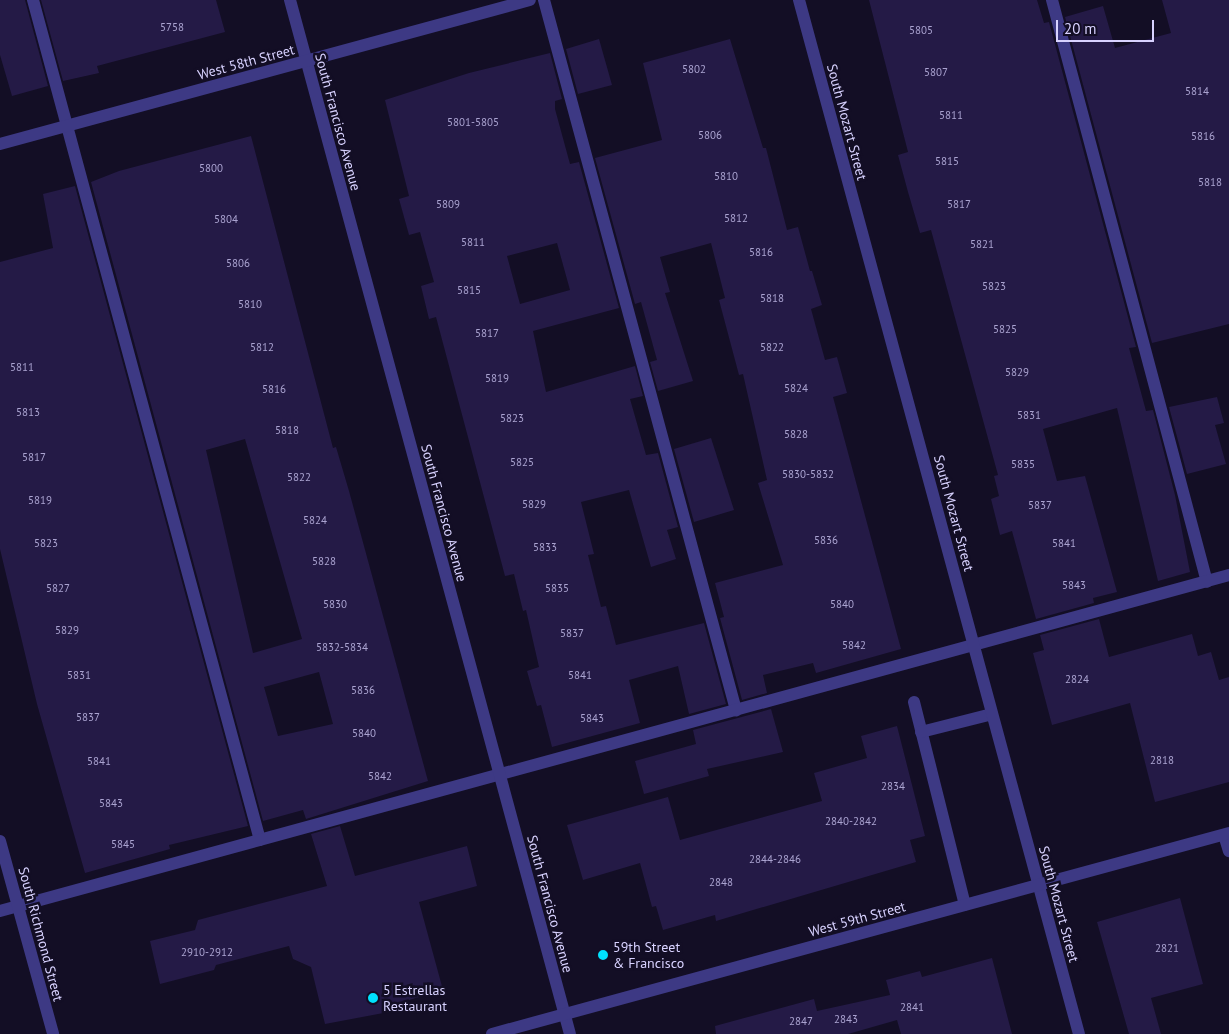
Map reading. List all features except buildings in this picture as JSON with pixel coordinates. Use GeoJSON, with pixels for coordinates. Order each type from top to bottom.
{"type":"FeatureCollection","features":[{"type":"Feature","properties":{"kind":"street"},"geometry":{"type":"LineString","coordinates":[[33,0],[260,840]]}},
{"type":"Feature","properties":{"kind":"street","name":"South Francisco Avenue"},"geometry":{"type":"LineString","coordinates":[[290,0],[570,1034]]}},
{"type":"Feature","properties":{"kind":"street","name":"West 58th Street"},"geometry":{"type":"LineString","coordinates":[[0,144],[530,0]]}},
{"type":"Feature","properties":{"kind":"street"},"geometry":{"type":"LineString","coordinates":[[544,0],[736,710]]}},
{"type":"Feature","properties":{"kind":"street","name":"South Mozart Street"},"geometry":{"type":"LineString","coordinates":[[799,0],[1079,1034]]}},
{"type":"Feature","properties":{"kind":"street"},"geometry":{"type":"LineString","coordinates":[[1052,0],[1206,582]]}},
{"type":"Feature","properties":{"kind":"street"},"geometry":{"type":"LineString","coordinates":[[0,911],[1229,575]]}},
{"type":"Feature","properties":{"kind":"street"},"geometry":{"type":"LineString","coordinates":[[914,702],[965,905]]}},
{"type":"Feature","properties":{"kind":"street"},"geometry":{"type":"LineString","coordinates":[[921,732],[992,714]]}},
{"type":"Feature","properties":{"kind":"street"},"geometry":{"type":"LineString","coordinates":[[1227,834],[1229,852]]}},
{"type":"Feature","properties":{"kind":"street","name":"West 59th Street"},"geometry":{"type":"LineString","coordinates":[[492,1034],[1227,834]]}},
{"type":"Feature","properties":{"kind":"street","name":"South Richmond Street"},"geometry":{"type":"LineString","coordinates":[[0,841],[52,1034]]}},
{"type":"Feature","properties":{"kind":"place","name":"59th Street & Francisco"},"geometry":{"type":"Point","coordinates":[603,955]}},
{"type":"Feature","properties":{"kind":"place","name":"5 Estrellas Restaurant"},"geometry":{"type":"Point","coordinates":[373,998]}}]}
